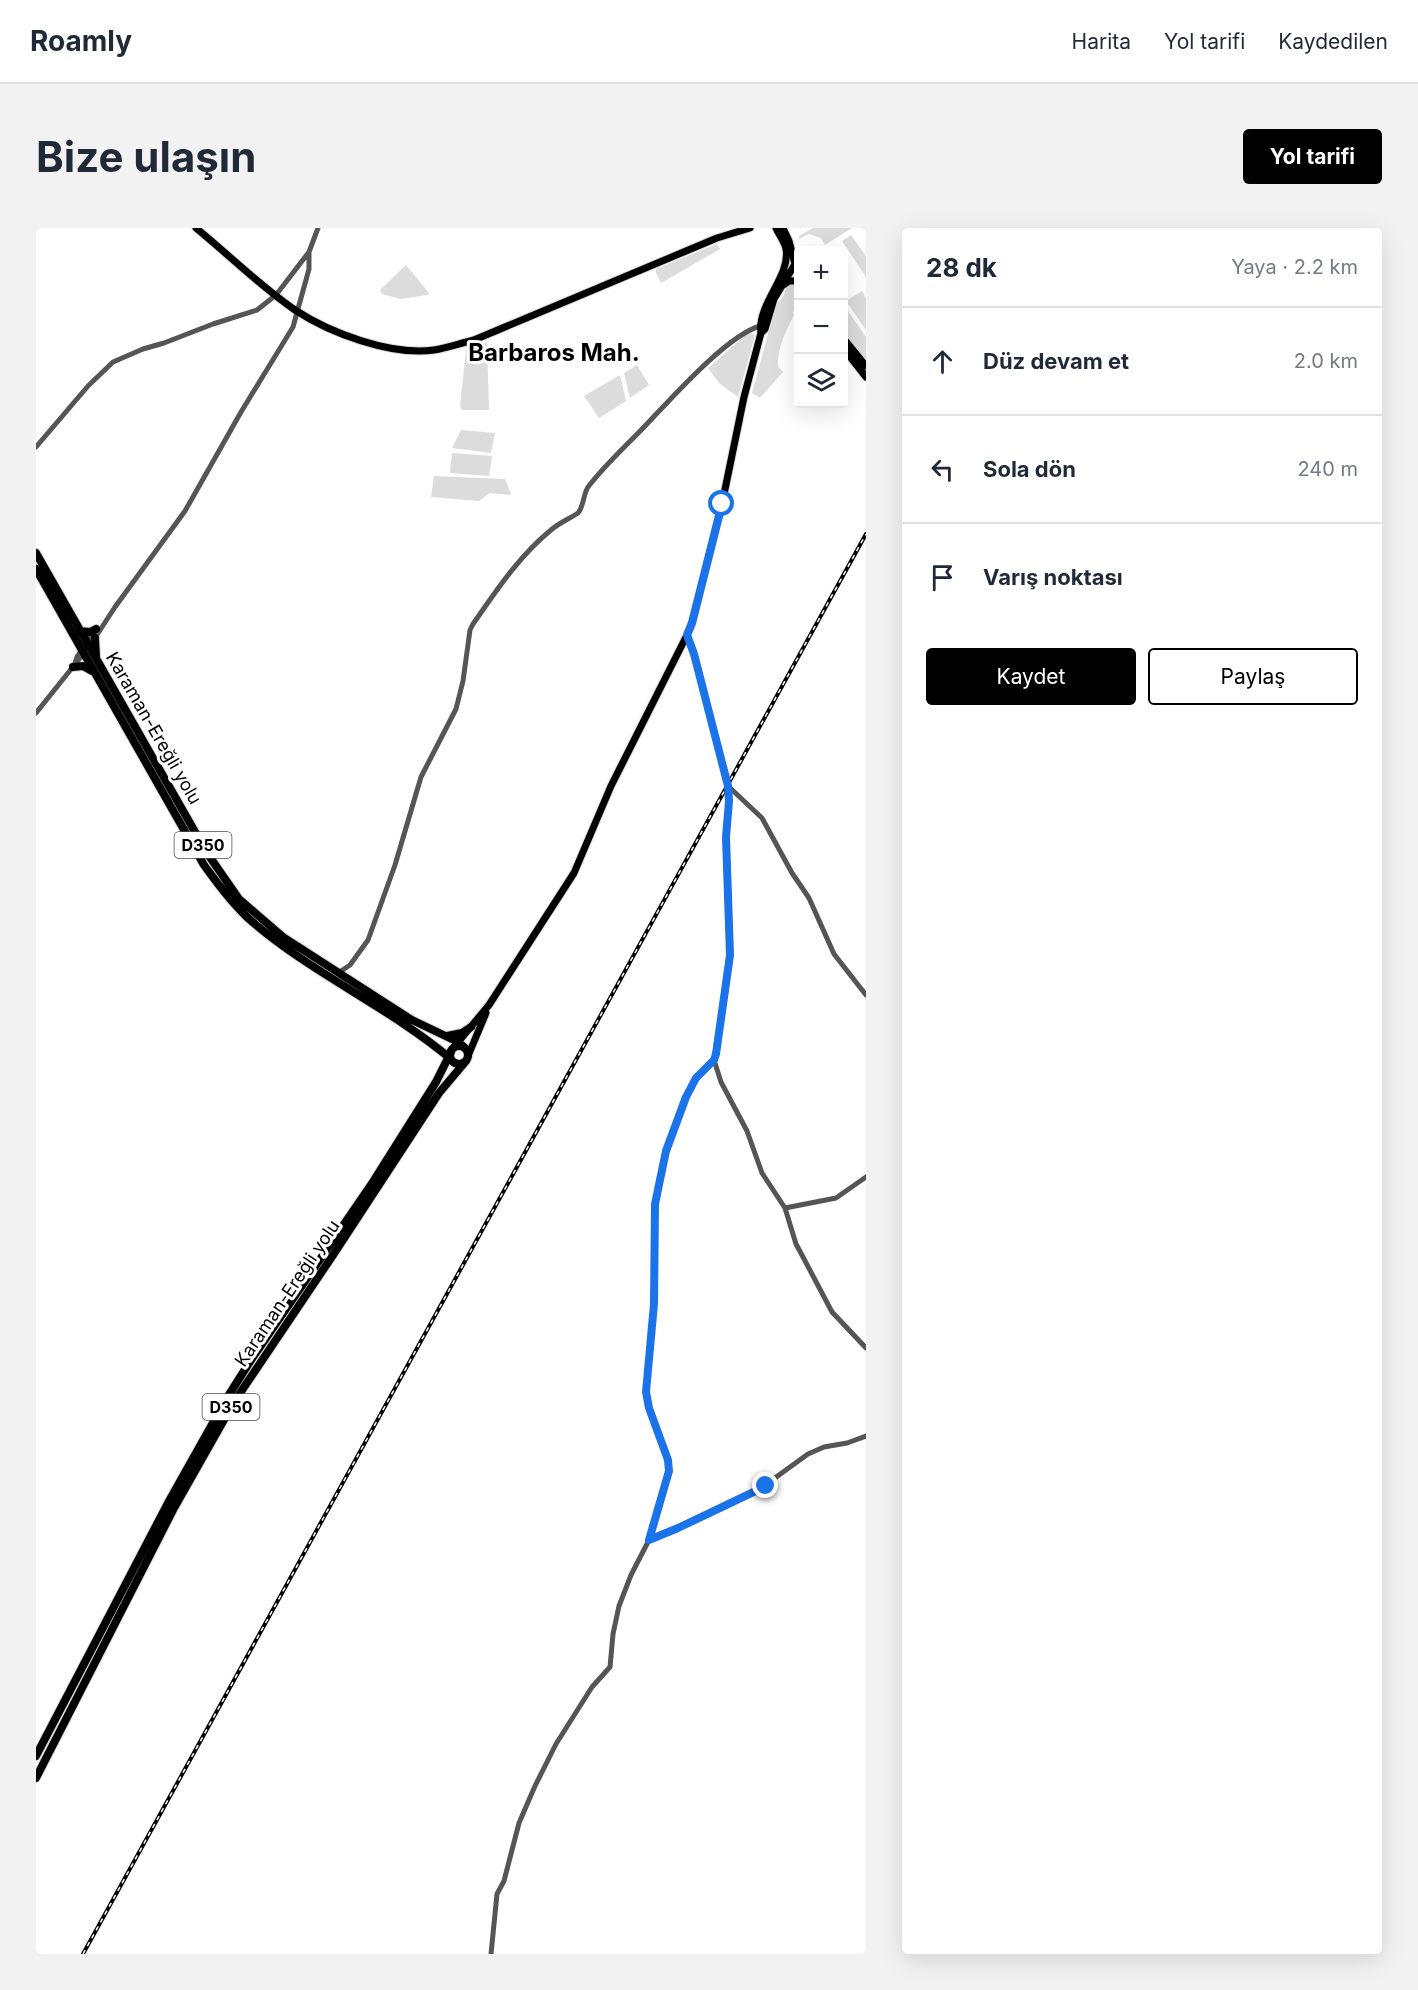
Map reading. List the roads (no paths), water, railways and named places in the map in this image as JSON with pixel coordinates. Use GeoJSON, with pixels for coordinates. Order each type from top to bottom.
{"type":"FeatureCollection","features":[{"type":"Feature","properties":{"kind":"highway","name":"Karaman-Ereğli yolu"},"geometry":{"type":"LineString","coordinates":[[36,553],[77,634]]}},
{"type":"Feature","properties":{"kind":"highway","name":"Karaman-Ereğli yolu"},"geometry":{"type":"LineString","coordinates":[[36,569],[77,634],[89,643],[207,853],[222,878],[239,899],[283,937],[439,1035],[455,1051],[459,1064],[467,1059]]}},
{"type":"Feature","properties":{"kind":"highway"},"geometry":{"type":"LineString","coordinates":[[77,634],[90,632],[89,643]]}},
{"type":"Feature","properties":{"kind":"highway"},"geometry":{"type":"LineString","coordinates":[[77,634],[89,643]]}},
{"type":"Feature","properties":{"kind":"highway","name":"Karaman-Ereğli yolu"},"geometry":{"type":"LineString","coordinates":[[89,643],[96,675],[204,865],[224,893],[247,917],[280,943],[422,1036]]}},
{"type":"Feature","properties":{"kind":"highway"},"geometry":{"type":"LineString","coordinates":[[73,668],[87,667],[96,675]]}},
{"type":"Feature","properties":{"kind":"highway"},"geometry":{"type":"LineString","coordinates":[[439,1035],[456,1036],[471,1027]]}},
{"type":"Feature","properties":{"kind":"highway"},"geometry":{"type":"LineString","coordinates":[[422,1036],[455,1051],[468,1051],[467,1059]]}},
{"type":"Feature","properties":{"kind":"highway","name":"D350"},"geometry":{"type":"LineString","coordinates":[[422,1036],[437,1053],[440,1061],[436,1082]]}},
{"type":"Feature","properties":{"kind":"highway","name":"Karaman-Ereğli yolu"},"geometry":{"type":"LineString","coordinates":[[36,1756],[168,1503],[227,1398],[373,1182],[455,1051]]}},
{"type":"Feature","properties":{"kind":"highway","name":"Karaman-Ereğli yolu"},"geometry":{"type":"LineString","coordinates":[[36,1778],[174,1508],[234,1402],[439,1093],[467,1059]]}},
{"type":"Feature","properties":{"kind":"main road"},"geometry":{"type":"LineString","coordinates":[[196,228],[297,311],[370,344],[399,350],[433,350],[474,340],[717,238],[750,228]]}},
{"type":"Feature","properties":{"kind":"main road"},"geometry":{"type":"LineString","coordinates":[[771,228],[784,231]]}},
{"type":"Feature","properties":{"kind":"main road"},"geometry":{"type":"LineString","coordinates":[[776,228],[784,231]]}},
{"type":"Feature","properties":{"kind":"main road"},"geometry":{"type":"LineString","coordinates":[[784,231],[794,258]]}},
{"type":"Feature","properties":{"kind":"main road"},"geometry":{"type":"LineString","coordinates":[[455,1051],[489,1005],[574,873],[611,786],[692,623],[722,504],[760,329],[769,299],[785,265],[787,243]]}},
{"type":"Feature","properties":{"kind":"main road"},"geometry":{"type":"LineString","coordinates":[[760,329],[765,328],[774,299],[794,268]]}},
{"type":"Feature","properties":{"kind":"main road"},"geometry":{"type":"LineString","coordinates":[[783,285],[794,280]]}},
{"type":"Feature","properties":{"kind":"main road"},"geometry":{"type":"LineString","coordinates":[[848,345],[866,366]]}},
{"type":"Feature","properties":{"kind":"main road"},"geometry":{"type":"LineString","coordinates":[[847,354],[866,377]]}},
{"type":"Feature","properties":{"kind":"main road"},"geometry":{"type":"LineString","coordinates":[[467,1059],[489,1005]]}},
{"type":"Feature","properties":{"kind":"street"},"geometry":{"type":"LineString","coordinates":[[36,447],[88,386],[113,362],[143,348],[164,343],[257,310],[276,295],[309,252],[318,228]]}},
{"type":"Feature","properties":{"kind":"street"},"geometry":{"type":"LineString","coordinates":[[36,713],[73,668],[185,511],[244,406],[293,327],[309,269],[309,252]]}},
{"type":"Feature","properties":{"kind":"street"},"geometry":{"type":"LineString","coordinates":[[338,973],[350,965],[368,940],[395,865],[421,777],[456,710],[473,624],[530,549],[550,531],[578,513],[587,489],[618,454],[708,362],[750,328],[760,329]]}},
{"type":"Feature","properties":{"kind":"street"},"geometry":{"type":"LineString","coordinates":[[687,635],[728,786],[729,801],[726,837],[730,955],[714,1060],[721,1082],[747,1131],[762,1173],[785,1208],[796,1244],[832,1312],[866,1348]]}},
{"type":"Feature","properties":{"kind":"street"},"geometry":{"type":"LineString","coordinates":[[728,786],[762,818],[792,873],[809,898],[834,954],[866,995]]}},
{"type":"Feature","properties":{"kind":"street"},"geometry":{"type":"LineString","coordinates":[[491,1954],[497,1894],[504,1881],[519,1823],[556,1744],[592,1687],[610,1667],[614,1627],[619,1606],[631,1575],[649,1540],[669,1471],[668,1460],[649,1408],[646,1382],[654,1304],[654,1219],[657,1188],[666,1151],[686,1097],[696,1078],[714,1060]]}},
{"type":"Feature","properties":{"kind":"street"},"geometry":{"type":"LineString","coordinates":[[785,1208],[836,1198],[866,1177]]}},
{"type":"Feature","properties":{"kind":"street"},"geometry":{"type":"LineString","coordinates":[[649,1540],[757,1491],[808,1454],[824,1447],[847,1443],[866,1436]]}},
{"type":"Feature","properties":{"kind":"railway"},"geometry":{"type":"LineString","coordinates":[[83,1954],[866,534]]}},
{"type":"Feature","properties":{"kind":"district","name":"Barbaros Mah."},"geometry":{"type":"Point","coordinates":[554,352]}}]}
